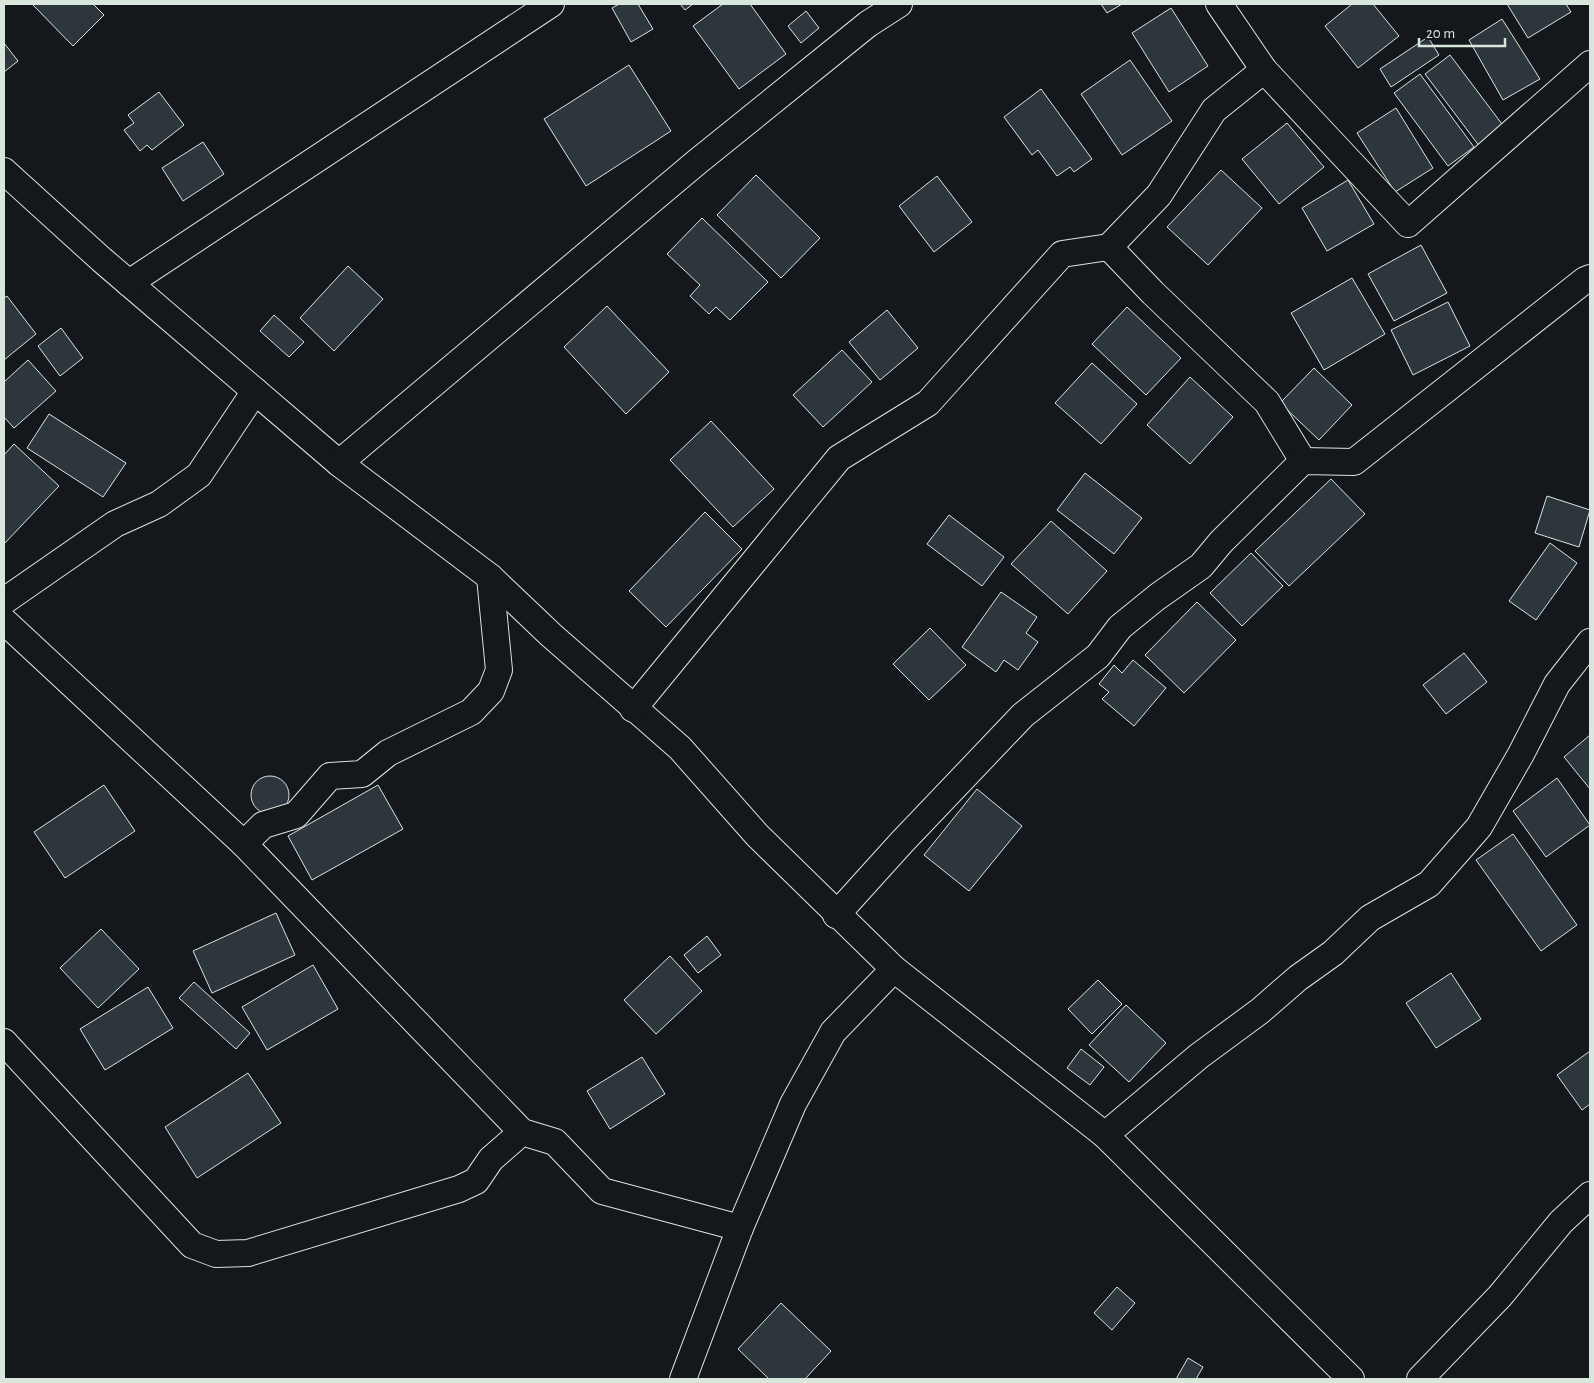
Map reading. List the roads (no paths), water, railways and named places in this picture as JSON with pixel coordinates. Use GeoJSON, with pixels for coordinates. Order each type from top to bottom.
{"type":"FeatureCollection","features":[{"type":"Feature","properties":{"kind":"street"},"geometry":{"type":"LineString","coordinates":[[129,283],[550,4]]}},
{"type":"Feature","properties":{"kind":"street"},"geometry":{"type":"LineString","coordinates":[[339,463],[697,162],[868,24],[899,4]]}},
{"type":"Feature","properties":{"kind":"street"},"geometry":{"type":"LineString","coordinates":[[1219,4],[1264,70],[1408,224],[1590,64]]}},
{"type":"Feature","properties":{"kind":"street"},"geometry":{"type":"LineString","coordinates":[[633,708],[839,458],[928,403],[1062,254],[1109,247],[1159,195],[1214,110],[1264,70]]}},
{"type":"Feature","properties":{"kind":"street"},"geometry":{"type":"LineString","coordinates":[[4,171],[129,283],[339,463],[490,577],[551,635],[680,748],[757,835],[836,915],[894,969],[1105,1135],[1347,1378]]}},
{"type":"Feature","properties":{"kind":"street"},"geometry":{"type":"LineString","coordinates":[[1109,247],[1267,402],[1303,461]]}},
{"type":"Feature","properties":{"kind":"street"},"geometry":{"type":"LineString","coordinates":[[836,915],[902,842],[1023,715],[1098,656],[1120,627],[1157,596],[1201,566],[1221,542],[1303,461],[1354,462],[1590,278]]}},
{"type":"Feature","properties":{"kind":"street"},"geometry":{"type":"LineString","coordinates":[[4,602],[115,524],[160,504],[199,475],[254,391]]}},
{"type":"Feature","properties":{"kind":"street"},"geometry":{"type":"LineString","coordinates":[[244,844],[263,825],[296,815],[330,776],[362,774],[388,753],[471,712],[491,691],[499,670],[490,577]]}},
{"type":"Feature","properties":{"kind":"street"},"geometry":{"type":"LineString","coordinates":[[4,620],[244,844],[522,1132],[555,1142],[602,1192],[740,1228]]}},
{"type":"Feature","properties":{"kind":"street"},"geometry":{"type":"LineString","coordinates":[[1105,1135],[1199,1056],[1260,1011],[1298,978],[1332,953],[1370,918],[1429,884],[1479,827],[1521,754],[1557,684],[1590,642]]}},
{"type":"Feature","properties":{"kind":"street"},"geometry":{"type":"LineString","coordinates":[[683,1379],[740,1228],[793,1104],[833,1032],[894,969]]}},
{"type":"Feature","properties":{"kind":"street"},"geometry":{"type":"LineString","coordinates":[[4,1042],[192,1245],[216,1254],[248,1253],[459,1189],[476,1181],[491,1159],[522,1132]]}},
{"type":"Feature","properties":{"kind":"street"},"geometry":{"type":"LineString","coordinates":[[1420,1379],[1500,1296],[1561,1222],[1590,1194]]}}]}
